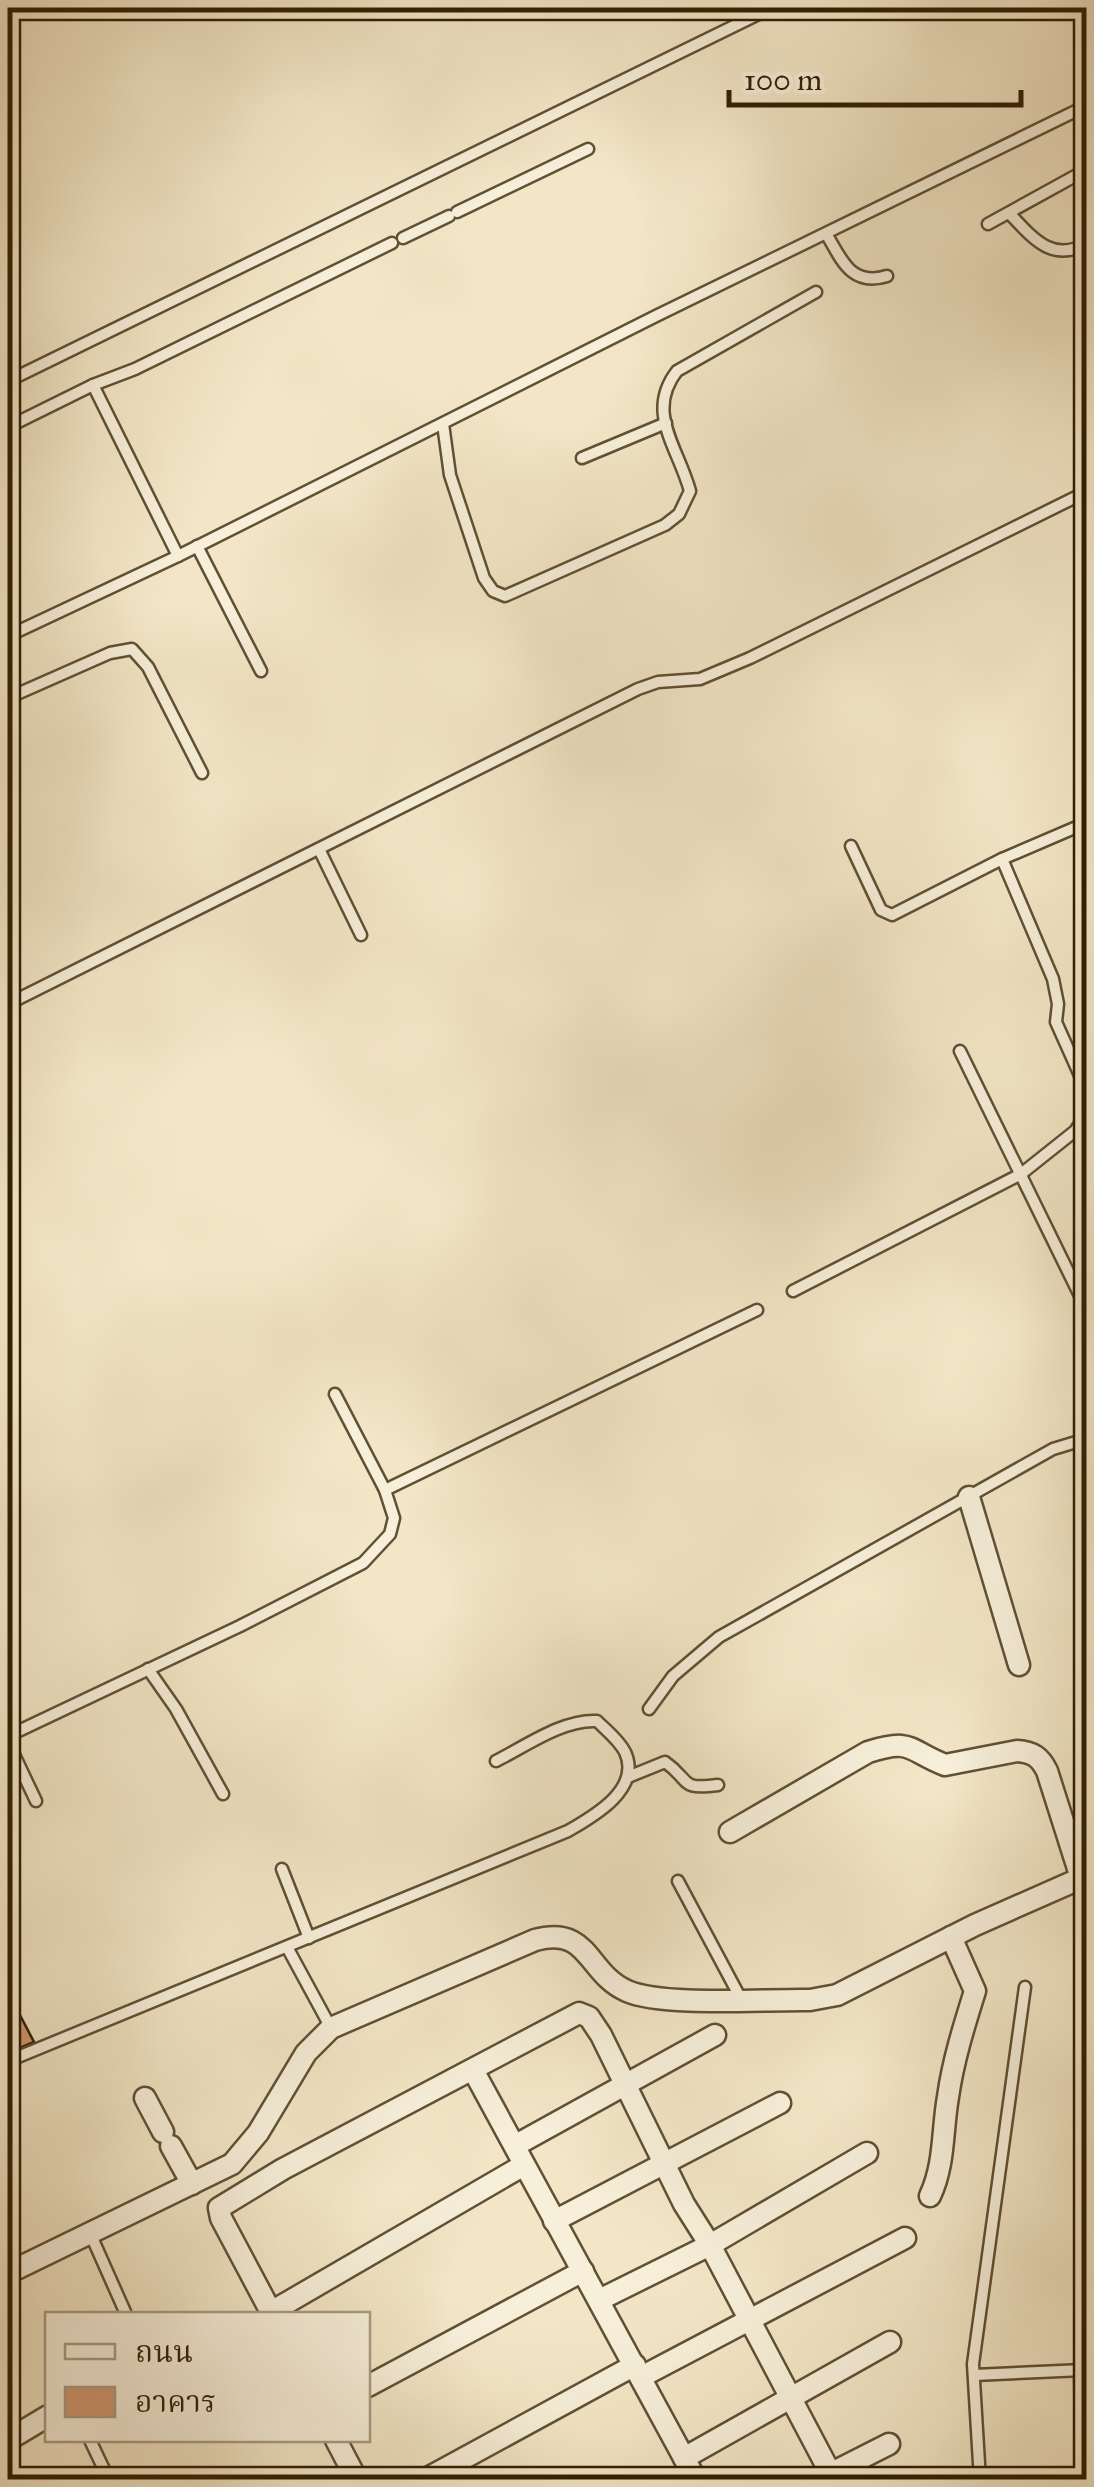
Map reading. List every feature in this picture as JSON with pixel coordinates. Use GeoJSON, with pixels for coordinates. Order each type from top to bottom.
{"type":"FeatureCollection","features":[{"type":"Feature","properties":{"kind":"street"},"geometry":{"type":"LineString","coordinates":[[969,1497],[1019,1665]]}},
{"type":"Feature","properties":{"kind":"street"},"geometry":{"type":"LineString","coordinates":[[8,2273],[232,2164],[258,2134],[306,2053],[331,2028],[535,1940],[554,1934],[568,1937],[584,1948],[612,1984],[644,1998],[810,2000],[837,1995],[1084,1877],[1041,1759],[1029,1752],[945,1764],[921,1750],[893,1744],[868,1752],[730,1832]]}},
{"type":"Feature","properties":{"kind":"street"},"geometry":{"type":"LineString","coordinates":[[930,2196],[942,2158],[955,2058],[975,1991],[951,1938]]}},
{"type":"Feature","properties":{"kind":"street"},"geometry":{"type":"LineString","coordinates":[[270,2312],[219,2208],[283,2169],[579,2013],[589,2017],[601,2035],[664,2164],[750,2318],[828,2477],[889,2444]]}},
{"type":"Feature","properties":{"kind":"street"},"geometry":{"type":"LineString","coordinates":[[274,2312],[626,2084],[715,2034]]}},
{"type":"Feature","properties":{"kind":"street"},"geometry":{"type":"LineString","coordinates":[[473,2070],[638,2371],[686,2472],[789,2397],[890,2342]]}},
{"type":"Feature","properties":{"kind":"street"},"geometry":{"type":"LineString","coordinates":[[145,2098],[192,2184]]}},
{"type":"Feature","properties":{"kind":"street"},"geometry":{"type":"LineString","coordinates":[[554,2221],[780,2104]]}},
{"type":"Feature","properties":{"kind":"street"},"geometry":{"type":"LineString","coordinates":[[598,2300],[710,2245],[867,2152]]}},
{"type":"Feature","properties":{"kind":"street"},"geometry":{"type":"LineString","coordinates":[[424,2480],[904,2238]]}},
{"type":"Feature","properties":{"kind":"street"},"geometry":{"type":"LineString","coordinates":[[370,2385],[584,2271]]}},
{"type":"Feature","properties":{"kind":"street"},"geometry":{"type":"LineString","coordinates":[[8,2440],[45,2418]]}},
{"type":"Feature","properties":{"kind":"street"},"geometry":{"type":"LineString","coordinates":[[337,2442],[357,2480]]}},
{"type":"Feature","properties":{"kind":"lane"},"geometry":{"type":"LineString","coordinates":[[8,381],[771,8]]}},
{"type":"Feature","properties":{"kind":"lane"},"geometry":{"type":"LineString","coordinates":[[8,636],[178,556],[1086,106]]}},
{"type":"Feature","properties":{"kind":"lane"},"geometry":{"type":"LineString","coordinates":[[8,427],[588,150]]}},
{"type":"Feature","properties":{"kind":"lane"},"geometry":{"type":"LineString","coordinates":[[988,224],[1086,170]]}},
{"type":"Feature","properties":{"kind":"lane"},"geometry":{"type":"LineString","coordinates":[[1009,213],[1043,248],[1059,252],[1086,244]]}},
{"type":"Feature","properties":{"kind":"lane"},"geometry":{"type":"LineString","coordinates":[[827,235],[842,261],[858,277],[872,281],[887,276]]}},
{"type":"Feature","properties":{"kind":"lane"},"geometry":{"type":"LineString","coordinates":[[443,424],[450,475],[484,578],[493,591],[505,596],[666,525],[679,514],[690,491],[666,423],[662,396],[677,371],[816,292]]}},
{"type":"Feature","properties":{"kind":"lane"},"geometry":{"type":"LineString","coordinates":[[93,385],[178,556]]}},
{"type":"Feature","properties":{"kind":"lane"},"geometry":{"type":"LineString","coordinates":[[582,458],[666,423]]}},
{"type":"Feature","properties":{"kind":"lane"},"geometry":{"type":"LineString","coordinates":[[8,1004],[638,689],[658,682],[700,679],[733,665],[1086,492]]}},
{"type":"Feature","properties":{"kind":"lane"},"geometry":{"type":"LineString","coordinates":[[197,546],[261,671]]}},
{"type":"Feature","properties":{"kind":"lane"},"geometry":{"type":"LineString","coordinates":[[8,698],[110,652],[132,649],[148,667],[202,773]]}},
{"type":"Feature","properties":{"kind":"lane"},"geometry":{"type":"LineString","coordinates":[[851,846],[881,910],[892,915],[1002,859],[1086,823]]}},
{"type":"Feature","properties":{"kind":"lane"},"geometry":{"type":"LineString","coordinates":[[319,849],[361,935]]}},
{"type":"Feature","properties":{"kind":"lane"},"geometry":{"type":"LineString","coordinates":[[1002,859],[1053,979],[1058,1004],[1056,1022],[1086,1088]]}},
{"type":"Feature","properties":{"kind":"lane"},"geometry":{"type":"LineString","coordinates":[[960,1051],[1086,1308]]}},
{"type":"Feature","properties":{"kind":"lane"},"geometry":{"type":"LineString","coordinates":[[793,1292],[1022,1174],[1075,1131],[1086,1115]]}},
{"type":"Feature","properties":{"kind":"lane"},"geometry":{"type":"LineString","coordinates":[[385,1490],[757,1310]]}},
{"type":"Feature","properties":{"kind":"lane"},"geometry":{"type":"LineString","coordinates":[[36,1801],[8,1739],[364,1562],[390,1534],[394,1518],[385,1490],[335,1394]]}},
{"type":"Feature","properties":{"kind":"lane"},"geometry":{"type":"LineString","coordinates":[[649,1709],[673,1676],[720,1638],[1053,1449],[1086,1439]]}},
{"type":"Feature","properties":{"kind":"lane"},"geometry":{"type":"LineString","coordinates":[[148,1669],[176,1709],[222,1794]]}},
{"type":"Feature","properties":{"kind":"lane"},"geometry":{"type":"LineString","coordinates":[[496,1761],[582,1720],[597,1721],[626,1754],[628,1777]]}},
{"type":"Feature","properties":{"kind":"lane"},"geometry":{"type":"LineString","coordinates":[[8,2060],[568,1832],[606,1807],[628,1777],[665,1762],[686,1786],[718,1786]]}},
{"type":"Feature","properties":{"kind":"lane"},"geometry":{"type":"LineString","coordinates":[[282,1869],[309,1938]]}},
{"type":"Feature","properties":{"kind":"lane"},"geometry":{"type":"LineString","coordinates":[[678,1881],[741,1999]]}},
{"type":"Feature","properties":{"kind":"lane"},"geometry":{"type":"LineString","coordinates":[[287,1947],[331,2028]]}},
{"type":"Feature","properties":{"kind":"lane"},"geometry":{"type":"LineString","coordinates":[[980,2480],[974,2375],[1025,1987]]}},
{"type":"Feature","properties":{"kind":"lane"},"geometry":{"type":"LineString","coordinates":[[90,2232],[125,2312]]}},
{"type":"Feature","properties":{"kind":"lane"},"geometry":{"type":"LineString","coordinates":[[1083,2480],[1086,2324]]}},
{"type":"Feature","properties":{"kind":"lane"},"geometry":{"type":"LineString","coordinates":[[974,2375],[1083,2370]]}},
{"type":"Feature","properties":{"kind":"lane"},"geometry":{"type":"LineString","coordinates":[[91,2442],[109,2480]]}},
{"type":"Feature","properties":{"kind":"building"},"geometry":{"type":"Polygon","coordinates":[[[8,1992],[34,2042],[8,2053],[8,1992]]]}}]}
